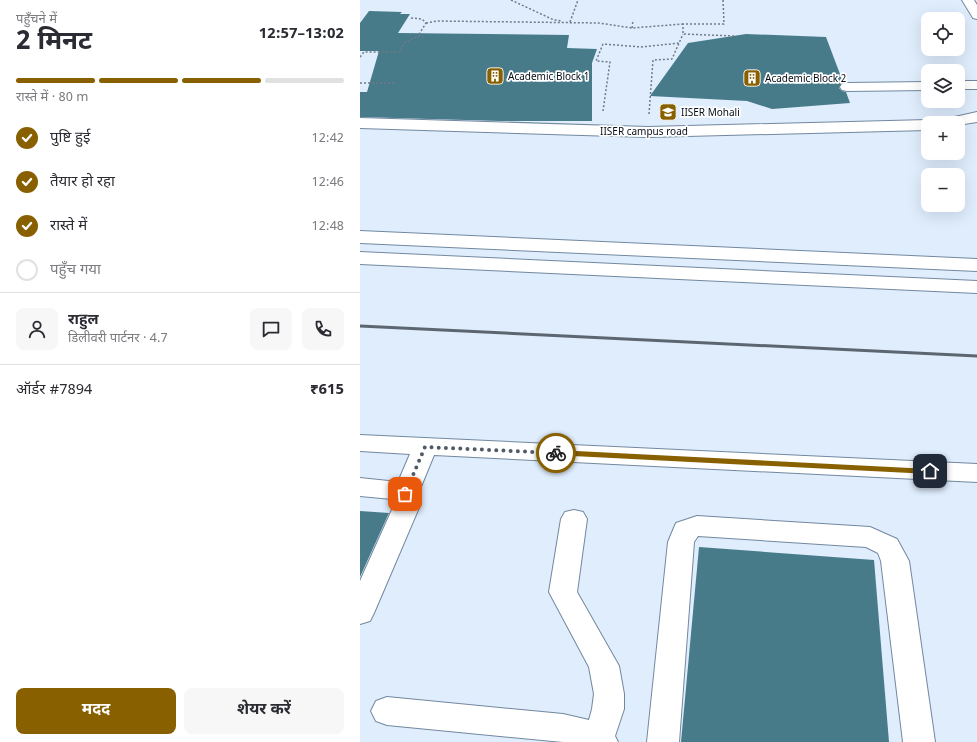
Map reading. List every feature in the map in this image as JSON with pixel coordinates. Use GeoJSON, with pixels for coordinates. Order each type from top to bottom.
{"type":"FeatureCollection","features":[{"type":"Feature","properties":{"kind":"street"},"geometry":{"type":"LineString","coordinates":[[968,0],[977,16]]}},
{"type":"Feature","properties":{"kind":"street"},"geometry":{"type":"LineString","coordinates":[[965,86],[977,85]]}},
{"type":"Feature","properties":{"kind":"street"},"geometry":{"type":"LineString","coordinates":[[847,87],[921,86]]}},
{"type":"Feature","properties":{"kind":"street"},"geometry":{"type":"LineString","coordinates":[[965,119],[977,117]]}},
{"type":"Feature","properties":{"kind":"street","name":"IISER campus road"},"geometry":{"type":"LineString","coordinates":[[360,123],[648,132],[921,125]]}},
{"type":"Feature","properties":{"kind":"street"},"geometry":{"type":"LineString","coordinates":[[360,237],[977,264]]}},
{"type":"Feature","properties":{"kind":"street"},"geometry":{"type":"LineString","coordinates":[[360,258],[977,287]]}},
{"type":"Feature","properties":{"kind":"street"},"geometry":{"type":"LineString","coordinates":[[360,443],[977,473]]}},
{"type":"Feature","properties":{"kind":"street"},"geometry":{"type":"LineString","coordinates":[[360,613],[408,503],[405,494],[425,447]]}},
{"type":"Feature","properties":{"kind":"street"},"geometry":{"type":"LineString","coordinates":[[360,487],[394,490],[405,494]]}},
{"type":"Feature","properties":{"kind":"street"},"geometry":{"type":"LineString","coordinates":[[387,711],[563,728],[600,739],[608,709],[609,694],[604,666],[563,592],[574,520]]}},
{"type":"Feature","properties":{"kind":"street"},"geometry":{"type":"LineString","coordinates":[[663,742],[681,542],[685,530],[697,526],[870,537],[888,546],[895,561],[919,742]]}},
{"type":"Feature","properties":{"kind":"path"},"geometry":{"type":"LineString","coordinates":[[511,0],[554,20],[570,23]]}},
{"type":"Feature","properties":{"kind":"path"},"geometry":{"type":"LineString","coordinates":[[570,23],[578,0]]}},
{"type":"Feature","properties":{"kind":"path"},"geometry":{"type":"LineString","coordinates":[[360,57],[364,52],[400,52],[404,43],[418,36],[426,23],[436,21],[599,23],[632,28],[683,24],[724,24],[723,0]]}},
{"type":"Feature","properties":{"kind":"path"},"geometry":{"type":"LineString","coordinates":[[411,18],[422,19],[426,23]]}},
{"type":"Feature","properties":{"kind":"path"},"geometry":{"type":"LineString","coordinates":[[632,28],[633,20]]}},
{"type":"Feature","properties":{"kind":"path"},"geometry":{"type":"LineString","coordinates":[[648,132],[652,60],[672,59],[680,44],[683,34],[683,24]]}},
{"type":"Feature","properties":{"kind":"path"},"geometry":{"type":"LineString","coordinates":[[683,34],[734,36]]}},
{"type":"Feature","properties":{"kind":"path"},"geometry":{"type":"LineString","coordinates":[[418,36],[423,37]]}},
{"type":"Feature","properties":{"kind":"path"},"geometry":{"type":"LineString","coordinates":[[603,115],[610,62],[596,62],[603,44],[641,47],[680,44]]}},
{"type":"Feature","properties":{"kind":"path"},"geometry":{"type":"LineString","coordinates":[[360,83],[395,84]]}},
{"type":"Feature","properties":{"kind":"building","name":"Academic Block 1"},"geometry":{"type":"Polygon","coordinates":[[[369,11],[402,12],[400,14],[410,14],[398,33],[569,35],[567,48],[597,49],[592,63],[592,121],[500,121],[360,117],[360,92],[367,92],[379,51],[360,51],[360,23],[369,11]]]}},
{"type":"Feature","properties":{"kind":"building","name":"Academic Block 2"},"geometry":{"type":"Polygon","coordinates":[[[746,34],[826,37],[843,82],[839,88],[846,92],[850,103],[772,109],[747,101],[650,96],[688,43],[746,34]]]}},
{"type":"Feature","properties":{"kind":"building"},"geometry":{"type":"Polygon","coordinates":[[[360,511],[389,513],[360,577],[360,511]]]}},
{"type":"Feature","properties":{"kind":"building"},"geometry":{"type":"Polygon","coordinates":[[[699,547],[874,560],[889,742],[681,742],[699,547]]]}},
{"type":"Feature","properties":{"kind":"railway"},"geometry":{"type":"LineString","coordinates":[[360,326],[977,356]]}},
{"type":"Feature","properties":{"kind":"way so far"},"geometry":{"type":"LineString","coordinates":[[405,494],[425,447],[556,453]]}},
{"type":"Feature","properties":{"kind":"place","name":"Academic Block 1"},"geometry":{"type":"Point","coordinates":[495,76]}},
{"type":"Feature","properties":{"kind":"place","name":"Academic Block 2"},"geometry":{"type":"Point","coordinates":[752,78]}},
{"type":"Feature","properties":{"kind":"place","name":"IISER Mohali"},"geometry":{"type":"Point","coordinates":[668,112]}},
{"type":"Feature","properties":{"kind":"route"},"geometry":{"type":"LineString","coordinates":[[556,453],[930,471]]}}]}
